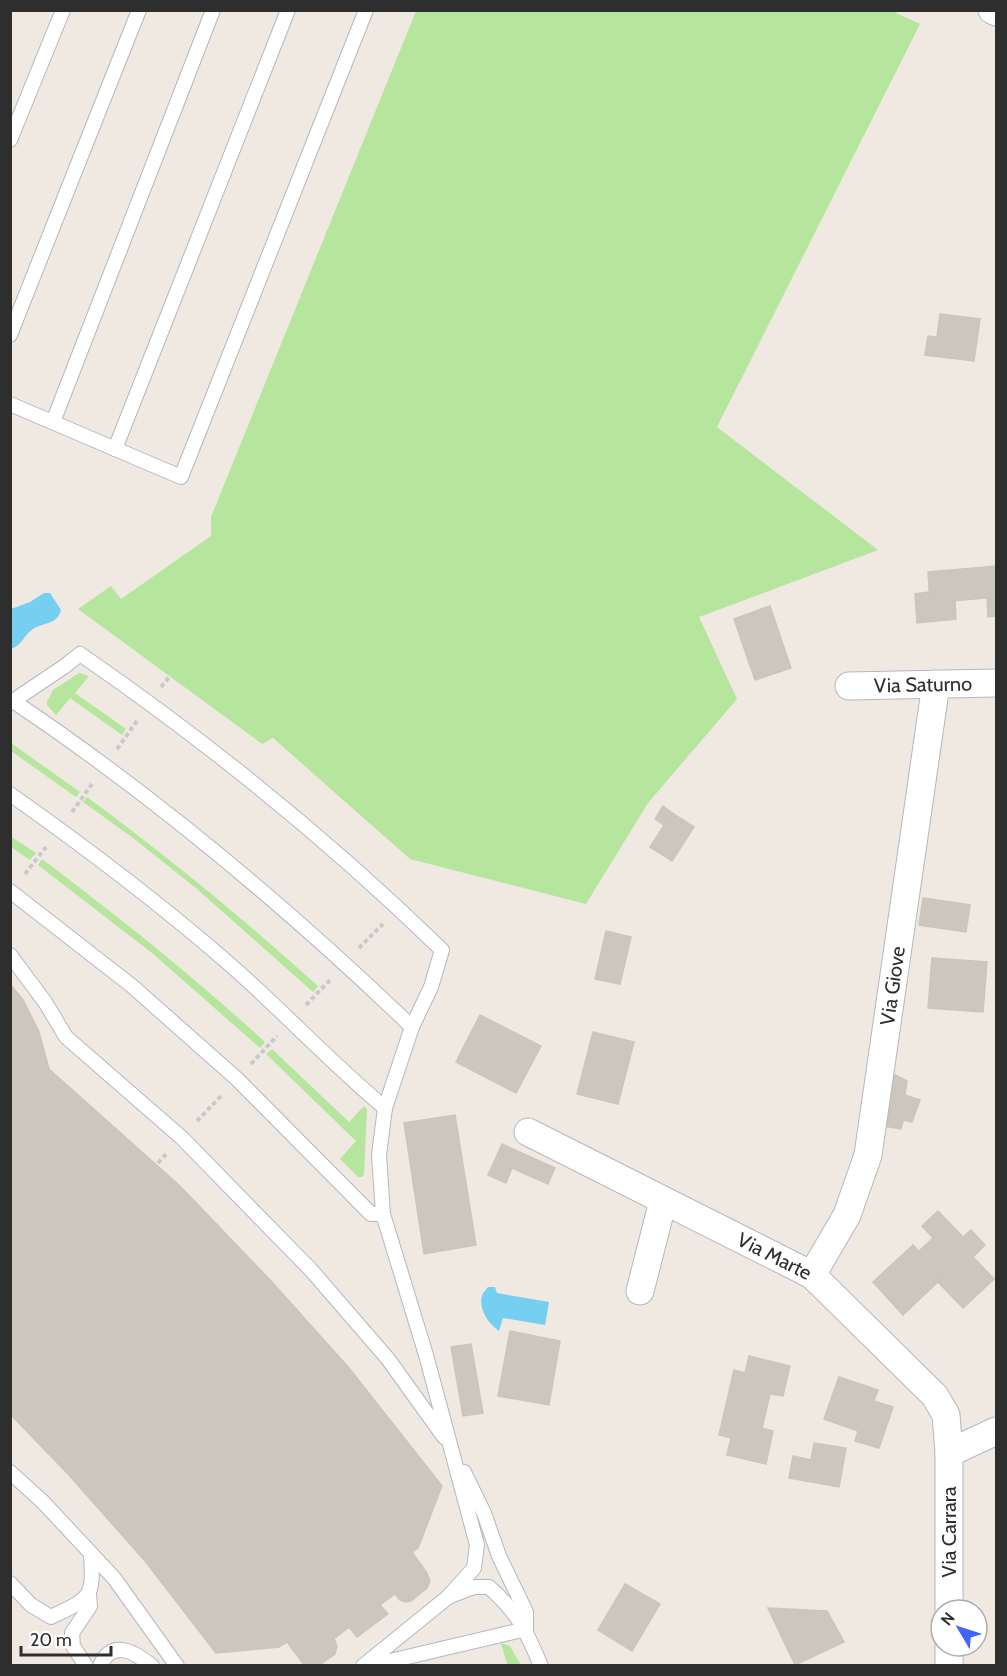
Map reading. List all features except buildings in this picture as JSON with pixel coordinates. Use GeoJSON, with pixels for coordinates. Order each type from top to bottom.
{"type":"FeatureCollection","features":[{"type":"Feature","properties":{"kind":"street","name":"Via Saturno"},"geometry":{"type":"LineString","coordinates":[[849,686],[996,683]]}},
{"type":"Feature","properties":{"kind":"street","name":"Via Giove"},"geometry":{"type":"LineString","coordinates":[[812,1275],[847,1215],[868,1155],[936,684]]}},
{"type":"Feature","properties":{"kind":"street","name":"Via Marte"},"geometry":{"type":"LineString","coordinates":[[528,1132],[812,1275],[935,1395],[946,1415],[949,1453]]}},
{"type":"Feature","properties":{"kind":"street"},"geometry":{"type":"LineString","coordinates":[[640,1291],[663,1201]]}},
{"type":"Feature","properties":{"kind":"street"},"geometry":{"type":"LineString","coordinates":[[949,1453],[996,1431]]}},
{"type":"Feature","properties":{"kind":"street","name":"Via Carrara"},"geometry":{"type":"LineString","coordinates":[[949,1453],[949,1598]]}},
{"type":"Feature","properties":{"kind":"lane"},"geometry":{"type":"LineString","coordinates":[[10,140],[16,112],[63,10]]}},
{"type":"Feature","properties":{"kind":"lane"},"geometry":{"type":"LineString","coordinates":[[10,335],[139,10]]}},
{"type":"Feature","properties":{"kind":"lane"},"geometry":{"type":"LineString","coordinates":[[53,422],[213,10]]}},
{"type":"Feature","properties":{"kind":"lane"},"geometry":{"type":"LineString","coordinates":[[115,449],[288,10]]}},
{"type":"Feature","properties":{"kind":"lane"},"geometry":{"type":"LineString","coordinates":[[10,404],[181,477],[366,10]]}},
{"type":"Feature","properties":{"kind":"lane"},"geometry":{"type":"LineString","coordinates":[[363,1665],[448,1597],[474,1568],[477,1545],[426,1355],[383,1214],[379,1155],[385,1108],[412,1027],[431,987],[442,950],[399,907],[213,749],[80,654],[12,702],[105,766],[243,874],[345,963],[412,1027]]}},
{"type":"Feature","properties":{"kind":"lane"},"geometry":{"type":"LineString","coordinates":[[10,794],[59,828],[198,937],[385,1108]]}},
{"type":"Feature","properties":{"kind":"lane"},"geometry":{"type":"LineString","coordinates":[[10,891],[132,986],[237,1079],[371,1214],[383,1214]]}},
{"type":"Feature","properties":{"kind":"lane"},"geometry":{"type":"LineString","coordinates":[[10,955],[45,1002],[66,1037],[182,1138],[311,1270],[388,1359],[450,1445],[484,1513],[499,1556],[526,1612],[526,1629]]}},
{"type":"Feature","properties":{"kind":"lane"},"geometry":{"type":"LineString","coordinates":[[10,1472],[43,1502],[114,1578],[177,1665]]}},
{"type":"Feature","properties":{"kind":"lane"},"geometry":{"type":"LineString","coordinates":[[86,1665],[73,1646],[72,1634],[90,1606],[89,1595],[93,1582],[91,1555]]}},
{"type":"Feature","properties":{"kind":"lane"},"geometry":{"type":"LineString","coordinates":[[10,1583],[32,1605],[51,1617],[71,1608],[89,1595]]}},
{"type":"Feature","properties":{"kind":"lane"},"geometry":{"type":"LineString","coordinates":[[448,1597],[474,1587],[489,1587],[507,1603],[526,1629],[541,1665]]}},
{"type":"Feature","properties":{"kind":"lane"},"geometry":{"type":"LineString","coordinates":[[369,1665],[526,1629]]}},
{"type":"Feature","properties":{"kind":"lane"},"geometry":{"type":"LineString","coordinates":[[100,1665],[109,1653],[122,1649],[138,1654],[152,1665]]}},
{"type":"Feature","properties":{"kind":"path"},"geometry":{"type":"LineString","coordinates":[[112,755],[142,713]]}},
{"type":"Feature","properties":{"kind":"path"},"geometry":{"type":"LineString","coordinates":[[67,819],[98,776]]}},
{"type":"Feature","properties":{"kind":"path"},"geometry":{"type":"LineString","coordinates":[[20,881],[52,839]]}},
{"type":"Feature","properties":{"kind":"path"},"geometry":{"type":"LineString","coordinates":[[353,955],[390,916]]}},
{"type":"Feature","properties":{"kind":"path"},"geometry":{"type":"LineString","coordinates":[[300,1011],[336,973]]}},
{"type":"Feature","properties":{"kind":"path"},"geometry":{"type":"LineString","coordinates":[[248,1067],[284,1029]]}},
{"type":"Feature","properties":{"kind":"path"},"geometry":{"type":"LineString","coordinates":[[192,1126],[227,1089]]}},
{"type":"Feature","properties":{"kind":"green space"},"geometry":{"type":"Polygon","coordinates":[[[890,10],[920,24],[717,427],[878,550],[699,617],[737,699],[648,803],[586,904],[410,859],[273,738],[262,744],[78,609],[111,586],[121,599],[211,536],[211,517],[416,11],[890,10]]]}},
{"type":"Feature","properties":{"kind":"green space"},"geometry":{"type":"Polygon","coordinates":[[[79,673],[89,676],[75,693],[126,729],[122,735],[70,698],[56,715],[47,705],[53,690],[79,673]]]}},
{"type":"Feature","properties":{"kind":"green space"},"geometry":{"type":"Polygon","coordinates":[[[11,743],[80,792],[76,797],[11,751],[11,743]]]}},
{"type":"Feature","properties":{"kind":"green space"},"geometry":{"type":"Polygon","coordinates":[[[87,797],[176,865],[262,936],[318,986],[313,992],[197,889],[83,802],[87,797]]]}},
{"type":"Feature","properties":{"kind":"green space"},"geometry":{"type":"Polygon","coordinates":[[[10,836],[36,853],[30,860],[11,847],[10,836]]]}},
{"type":"Feature","properties":{"kind":"green space"},"geometry":{"type":"Polygon","coordinates":[[[42,859],[128,925],[211,994],[265,1042],[260,1048],[152,953],[38,865],[42,859]]]}},
{"type":"Feature","properties":{"kind":"green space"},"geometry":{"type":"Polygon","coordinates":[[[272,1049],[349,1122],[364,1106],[367,1109],[362,1177],[358,1177],[340,1159],[356,1141],[266,1054],[272,1049]]]}},
{"type":"Feature","properties":{"kind":"green space"},"geometry":{"type":"Polygon","coordinates":[[[501,1643],[510,1646],[521,1665],[502,1665],[507,1664],[501,1643]]]}},
{"type":"Feature","properties":{"kind":"water"},"geometry":{"type":"Polygon","coordinates":[[[44,593],[50,593],[61,610],[59,615],[53,621],[33,629],[11,649],[11,609],[30,602],[44,593]]]}},
{"type":"Feature","properties":{"kind":"water"},"geometry":{"type":"Polygon","coordinates":[[[488,1287],[495,1287],[497,1293],[549,1302],[545,1325],[503,1318],[499,1331],[483,1311],[482,1295],[488,1287]]]}}]}
